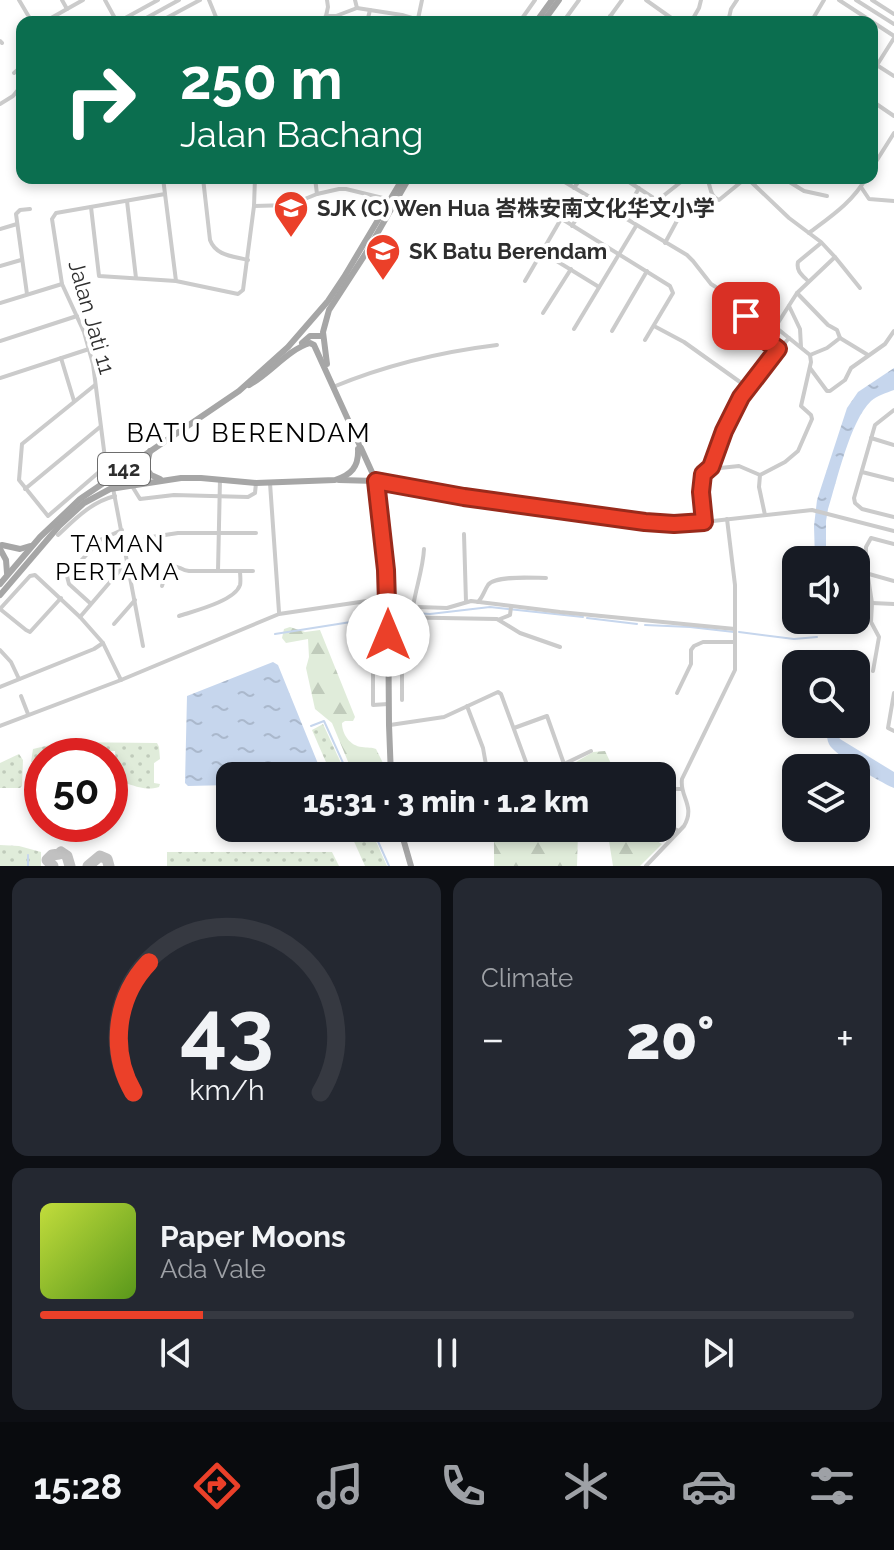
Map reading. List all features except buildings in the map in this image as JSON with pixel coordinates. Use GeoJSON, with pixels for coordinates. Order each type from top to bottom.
{"type":"FeatureCollection","features":[{"type":"Feature","properties":{"kind":"main road","name":"142"},"geometry":{"type":"LineString","coordinates":[[0,595],[34,544],[80,499],[239,391],[288,347],[328,301],[402,184]]}},
{"type":"Feature","properties":{"kind":"main road","name":"142"},"geometry":{"type":"LineString","coordinates":[[323,336],[329,310],[366,253],[403,184]]}},
{"type":"Feature","properties":{"kind":"main road"},"geometry":{"type":"LineString","coordinates":[[239,391],[259,380],[310,336],[323,336],[331,383]]}},
{"type":"Feature","properties":{"kind":"main road"},"geometry":{"type":"LineString","coordinates":[[301,346],[314,345],[376,481],[388,602],[390,762]]}},
{"type":"Feature","properties":{"kind":"main road"},"geometry":{"type":"LineString","coordinates":[[335,480],[350,474],[356,465],[359,455],[356,438]]}},
{"type":"Feature","properties":{"kind":"main road"},"geometry":{"type":"LineString","coordinates":[[150,451],[146,470],[163,480]]}},
{"type":"Feature","properties":{"kind":"main road","name":"142"},"geometry":{"type":"LineString","coordinates":[[0,584],[70,515],[92,497],[113,488],[181,478],[256,483],[376,481]]}},
{"type":"Feature","properties":{"kind":"main road"},"geometry":{"type":"LineString","coordinates":[[1,546],[20,549],[34,544]]}},
{"type":"Feature","properties":{"kind":"main road"},"geometry":{"type":"LineString","coordinates":[[1,546],[21,564]]}},
{"type":"Feature","properties":{"kind":"main road"},"geometry":{"type":"LineString","coordinates":[[1,546],[7,564],[6,577]]}},
{"type":"Feature","properties":{"kind":"main road"},"geometry":{"type":"LineString","coordinates":[[404,842],[411,866]]}},
{"type":"Feature","properties":{"kind":"street"},"geometry":{"type":"LineString","coordinates":[[62,0],[67,9]]}},
{"type":"Feature","properties":{"kind":"street"},"geometry":{"type":"LineString","coordinates":[[55,16],[83,0]]}},
{"type":"Feature","properties":{"kind":"street"},"geometry":{"type":"LineString","coordinates":[[126,16],[148,2],[158,0]]}},
{"type":"Feature","properties":{"kind":"street"},"geometry":{"type":"LineString","coordinates":[[150,16],[179,0]]}},
{"type":"Feature","properties":{"kind":"street"},"geometry":{"type":"LineString","coordinates":[[170,16],[200,0]]}},
{"type":"Feature","properties":{"kind":"street"},"geometry":{"type":"LineString","coordinates":[[327,0],[326,16],[336,16],[357,8],[403,16]]}},
{"type":"Feature","properties":{"kind":"street"},"geometry":{"type":"LineString","coordinates":[[355,0],[357,8]]}},
{"type":"Feature","properties":{"kind":"street"},"geometry":{"type":"LineString","coordinates":[[610,16],[622,0]]}},
{"type":"Feature","properties":{"kind":"street"},"geometry":{"type":"LineString","coordinates":[[646,0],[669,16]]}},
{"type":"Feature","properties":{"kind":"street"},"geometry":{"type":"LineString","coordinates":[[839,0],[863,16]]}},
{"type":"Feature","properties":{"kind":"street"},"geometry":{"type":"LineString","coordinates":[[856,0],[894,24]]}},
{"type":"Feature","properties":{"kind":"street"},"geometry":{"type":"LineString","coordinates":[[872,0],[894,14]]}},
{"type":"Feature","properties":{"kind":"street"},"geometry":{"type":"LineString","coordinates":[[148,2],[154,14]]}},
{"type":"Feature","properties":{"kind":"street"},"geometry":{"type":"LineString","coordinates":[[368,16],[370,10]]}},
{"type":"Feature","properties":{"kind":"street"},"geometry":{"type":"LineString","coordinates":[[878,59],[894,37]]}},
{"type":"Feature","properties":{"kind":"street"},"geometry":{"type":"LineString","coordinates":[[0,104],[16,92]]}},
{"type":"Feature","properties":{"kind":"street"},"geometry":{"type":"LineString","coordinates":[[878,158],[894,133]]}},
{"type":"Feature","properties":{"kind":"street"},"geometry":{"type":"LineString","coordinates":[[164,184],[176,281]]}},
{"type":"Feature","properties":{"kind":"street"},"geometry":{"type":"LineString","coordinates":[[204,184],[213,248],[248,260]]}},
{"type":"Feature","properties":{"kind":"street"},"geometry":{"type":"LineString","coordinates":[[165,194],[91,207],[99,276],[176,281],[240,294],[248,260],[255,184]]}},
{"type":"Feature","properties":{"kind":"street"},"geometry":{"type":"LineString","coordinates":[[316,184],[317,194]]}},
{"type":"Feature","properties":{"kind":"street"},"geometry":{"type":"LineString","coordinates":[[568,184],[693,261],[711,284],[776,326],[810,355],[801,406],[812,419],[799,449],[785,462],[760,475]]}},
{"type":"Feature","properties":{"kind":"street"},"geometry":{"type":"LineString","coordinates":[[574,188],[577,184]]}},
{"type":"Feature","properties":{"kind":"street"},"geometry":{"type":"LineString","coordinates":[[633,184],[679,215],[665,243]]}},
{"type":"Feature","properties":{"kind":"street"},"geometry":{"type":"LineString","coordinates":[[658,200],[678,184]]}},
{"type":"Feature","properties":{"kind":"street"},"geometry":{"type":"LineString","coordinates":[[708,184],[717,200],[739,184]]}},
{"type":"Feature","properties":{"kind":"street"},"geometry":{"type":"LineString","coordinates":[[754,184],[789,218],[821,242],[860,288]]}},
{"type":"Feature","properties":{"kind":"street"},"geometry":{"type":"LineString","coordinates":[[793,184],[804,191],[827,196]]}},
{"type":"Feature","properties":{"kind":"street"},"geometry":{"type":"LineString","coordinates":[[809,233],[840,210],[863,184]]}},
{"type":"Feature","properties":{"kind":"street"},"geometry":{"type":"LineString","coordinates":[[861,187],[869,199],[894,201]]}},
{"type":"Feature","properties":{"kind":"street"},"geometry":{"type":"LineString","coordinates":[[623,217],[639,188]]}},
{"type":"Feature","properties":{"kind":"street"},"geometry":{"type":"LineString","coordinates":[[254,206],[290,205],[317,194],[346,189],[392,200]]}},
{"type":"Feature","properties":{"kind":"street"},"geometry":{"type":"LineString","coordinates":[[572,226],[589,198]]}},
{"type":"Feature","properties":{"kind":"street"},"geometry":{"type":"LineString","coordinates":[[127,200],[136,278]]}},
{"type":"Feature","properties":{"kind":"street"},"geometry":{"type":"LineString","coordinates":[[541,206],[670,286],[673,293],[645,340]]}},
{"type":"Feature","properties":{"kind":"street","name":"Jalan Jati 11"},"geometry":{"type":"LineString","coordinates":[[91,207],[56,213],[52,219],[62,284],[89,349],[106,466],[111,477]]}},
{"type":"Feature","properties":{"kind":"street"},"geometry":{"type":"LineString","coordinates":[[27,294],[17,212],[30,209]]}},
{"type":"Feature","properties":{"kind":"street"},"geometry":{"type":"LineString","coordinates":[[525,281],[558,218]]}},
{"type":"Feature","properties":{"kind":"street"},"geometry":{"type":"LineString","coordinates":[[0,229],[17,224]]}},
{"type":"Feature","properties":{"kind":"street"},"geometry":{"type":"LineString","coordinates":[[574,329],[636,226]]}},
{"type":"Feature","properties":{"kind":"street"},"geometry":{"type":"LineString","coordinates":[[808,281],[798,271],[798,262],[821,242]]}},
{"type":"Feature","properties":{"kind":"street"},"geometry":{"type":"LineString","coordinates":[[542,252],[599,287]]}},
{"type":"Feature","properties":{"kind":"street"},"geometry":{"type":"LineString","coordinates":[[776,326],[797,293],[835,257]]}},
{"type":"Feature","properties":{"kind":"street"},"geometry":{"type":"LineString","coordinates":[[0,266],[21,260]]}},
{"type":"Feature","properties":{"kind":"street"},"geometry":{"type":"LineString","coordinates":[[543,313],[571,269]]}},
{"type":"Feature","properties":{"kind":"street"},"geometry":{"type":"LineString","coordinates":[[612,331],[647,271]]}},
{"type":"Feature","properties":{"kind":"street"},"geometry":{"type":"LineString","coordinates":[[0,303],[62,284]]}},
{"type":"Feature","properties":{"kind":"street"},"geometry":{"type":"LineString","coordinates":[[797,293],[828,325],[837,330],[840,338],[868,355]]}},
{"type":"Feature","properties":{"kind":"street"},"geometry":{"type":"LineString","coordinates":[[789,306],[800,329],[801,347]]}},
{"type":"Feature","properties":{"kind":"street"},"geometry":{"type":"LineString","coordinates":[[750,308],[746,316],[747,325],[778,349]]}},
{"type":"Feature","properties":{"kind":"street"},"geometry":{"type":"LineString","coordinates":[[0,341],[77,316]]}},
{"type":"Feature","properties":{"kind":"street"},"geometry":{"type":"LineString","coordinates":[[654,326],[684,342],[747,387]]}},
{"type":"Feature","properties":{"kind":"street"},"geometry":{"type":"LineString","coordinates":[[810,368],[830,391],[845,380],[851,368],[885,344],[894,331]]}},
{"type":"Feature","properties":{"kind":"street"},"geometry":{"type":"LineString","coordinates":[[704,522],[702,479],[705,471],[711,467],[730,417],[747,387],[789,338]]}},
{"type":"Feature","properties":{"kind":"street"},"geometry":{"type":"LineString","coordinates":[[810,355],[840,338]]}},
{"type":"Feature","properties":{"kind":"street"},"geometry":{"type":"LineString","coordinates":[[331,383],[409,360],[497,345]]}},
{"type":"Feature","properties":{"kind":"street"},"geometry":{"type":"LineString","coordinates":[[0,378],[89,349]]}},
{"type":"Feature","properties":{"kind":"street"},"geometry":{"type":"LineString","coordinates":[[61,358],[74,401]]}},
{"type":"Feature","properties":{"kind":"street"},"geometry":{"type":"LineString","coordinates":[[95,384],[22,444],[18,478],[48,516],[106,466]]}},
{"type":"Feature","properties":{"kind":"street"},"geometry":{"type":"LineString","coordinates":[[894,410],[875,425],[854,498],[862,509],[894,517]]}},
{"type":"Feature","properties":{"kind":"street"},"geometry":{"type":"LineString","coordinates":[[25,489],[101,426]]}},
{"type":"Feature","properties":{"kind":"street"},"geometry":{"type":"LineString","coordinates":[[871,438],[894,445]]}},
{"type":"Feature","properties":{"kind":"street"},"geometry":{"type":"LineString","coordinates":[[711,467],[739,466],[760,475]]}},
{"type":"Feature","properties":{"kind":"street"},"geometry":{"type":"LineString","coordinates":[[862,472],[894,480]]}},
{"type":"Feature","properties":{"kind":"street"},"geometry":{"type":"LineString","coordinates":[[760,475],[759,487],[765,515]]}},
{"type":"Feature","properties":{"kind":"street"},"geometry":{"type":"LineString","coordinates":[[218,571],[220,479]]}},
{"type":"Feature","properties":{"kind":"street"},"geometry":{"type":"LineString","coordinates":[[376,481],[464,497],[645,522],[704,522],[812,510],[894,531]]}},
{"type":"Feature","properties":{"kind":"street"},"geometry":{"type":"LineString","coordinates":[[132,485],[140,499],[174,495],[251,496],[255,493],[256,483]]}},
{"type":"Feature","properties":{"kind":"street"},"geometry":{"type":"LineString","coordinates":[[270,483],[279,614]]}},
{"type":"Feature","properties":{"kind":"street"},"geometry":{"type":"LineString","coordinates":[[113,488],[143,646]]}},
{"type":"Feature","properties":{"kind":"street"},"geometry":{"type":"LineString","coordinates":[[58,535],[88,508],[115,496]]}},
{"type":"Feature","properties":{"kind":"street"},"geometry":{"type":"LineString","coordinates":[[646,866],[688,819],[686,797],[681,789],[684,773],[733,677],[736,664],[735,585],[727,519]]}},
{"type":"Feature","properties":{"kind":"street"},"geometry":{"type":"LineString","coordinates":[[90,603],[69,584],[67,576],[100,540],[122,530]]}},
{"type":"Feature","properties":{"kind":"street"},"geometry":{"type":"LineString","coordinates":[[145,538],[178,533],[256,533]]}},
{"type":"Feature","properties":{"kind":"street"},"geometry":{"type":"LineString","coordinates":[[464,534],[466,602]]}},
{"type":"Feature","properties":{"kind":"street"},"geometry":{"type":"LineString","coordinates":[[867,546],[871,538],[894,544]]}},
{"type":"Feature","properties":{"kind":"street"},"geometry":{"type":"LineString","coordinates":[[413,607],[424,549]]}},
{"type":"Feature","properties":{"kind":"street"},"geometry":{"type":"LineString","coordinates":[[80,617],[128,561]]}},
{"type":"Feature","properties":{"kind":"street"},"geometry":{"type":"LineString","coordinates":[[162,586],[168,566],[178,565],[189,571],[253,571]]}},
{"type":"Feature","properties":{"kind":"street"},"geometry":{"type":"LineString","coordinates":[[179,616],[234,593],[240,584],[240,571]]}},
{"type":"Feature","properties":{"kind":"street"},"geometry":{"type":"LineString","coordinates":[[61,598],[30,632],[0,609],[33,575],[61,598],[103,643],[121,680]]}},
{"type":"Feature","properties":{"kind":"street"},"geometry":{"type":"LineString","coordinates":[[870,575],[894,581]]}},
{"type":"Feature","properties":{"kind":"street"},"geometry":{"type":"LineString","coordinates":[[478,602],[492,582],[512,578],[546,578]]}},
{"type":"Feature","properties":{"kind":"street"},"geometry":{"type":"LineString","coordinates":[[870,588],[871,622],[879,637],[873,671]]}},
{"type":"Feature","properties":{"kind":"street"},"geometry":{"type":"LineString","coordinates":[[114,624],[135,600]]}},
{"type":"Feature","properties":{"kind":"street"},"geometry":{"type":"LineString","coordinates":[[0,726],[279,614],[388,602],[413,607],[447,608],[478,602],[510,609],[735,629]]}},
{"type":"Feature","properties":{"kind":"street"},"geometry":{"type":"LineString","coordinates":[[872,603],[894,604]]}},
{"type":"Feature","properties":{"kind":"street"},"geometry":{"type":"LineString","coordinates":[[388,617],[497,619],[506,618],[510,609]]}},
{"type":"Feature","properties":{"kind":"street"},"geometry":{"type":"LineString","coordinates":[[497,619],[520,633],[560,647]]}},
{"type":"Feature","properties":{"kind":"street"},"geometry":{"type":"LineString","coordinates":[[677,693],[691,664],[691,650],[698,643],[735,642]]}},
{"type":"Feature","properties":{"kind":"street"},"geometry":{"type":"LineString","coordinates":[[0,687],[103,643]]}},
{"type":"Feature","properties":{"kind":"street"},"geometry":{"type":"LineString","coordinates":[[0,650],[11,662],[19,679]]}},
{"type":"Feature","properties":{"kind":"street"},"geometry":{"type":"LineString","coordinates":[[388,704],[373,705],[375,653],[402,656],[402,700]]}},
{"type":"Feature","properties":{"kind":"street"},"geometry":{"type":"LineString","coordinates":[[389,725],[444,717],[496,692],[500,693],[526,762]]}},
{"type":"Feature","properties":{"kind":"street"},"geometry":{"type":"LineString","coordinates":[[891,730],[894,693]]}},
{"type":"Feature","properties":{"kind":"street"},"geometry":{"type":"LineString","coordinates":[[21,696],[28,714]]}},
{"type":"Feature","properties":{"kind":"street"},"geometry":{"type":"LineString","coordinates":[[467,706],[486,762]]}},
{"type":"Feature","properties":{"kind":"street"},"geometry":{"type":"LineString","coordinates":[[513,728],[547,716],[563,762]]}},
{"type":"Feature","properties":{"kind":"street"},"geometry":{"type":"LineString","coordinates":[[568,762],[591,751]]}},
{"type":"Feature","properties":{"kind":"street"},"geometry":{"type":"LineString","coordinates":[[676,789],[681,789]]}},
{"type":"Feature","properties":{"kind":"green space"},"geometry":{"type":"Polygon","coordinates":[[[290,627],[305,632],[320,630],[355,717],[353,721],[342,723],[343,731],[354,744],[376,749],[382,762],[348,762],[332,723],[315,709],[306,668],[308,639],[286,643],[282,638],[284,629],[290,627]]]}},
{"type":"Feature","properties":{"kind":"green space"},"geometry":{"type":"Polygon","coordinates":[[[323,724],[341,762],[326,762],[312,730],[323,724]]]}},
{"type":"Feature","properties":{"kind":"green space"},"geometry":{"type":"Polygon","coordinates":[[[128,743],[157,743],[160,759],[154,763],[154,783],[160,784],[159,787],[142,788],[128,784],[128,743]]]}},
{"type":"Feature","properties":{"kind":"green space"},"geometry":{"type":"Polygon","coordinates":[[[605,751],[610,762],[576,762],[593,752],[605,751]]]}},
{"type":"Feature","properties":{"kind":"green space"},"geometry":{"type":"Polygon","coordinates":[[[19,754],[23,760],[22,786],[0,788],[0,763],[19,754]]]}},
{"type":"Feature","properties":{"kind":"green space"},"geometry":{"type":"Polygon","coordinates":[[[354,842],[376,842],[387,866],[365,866],[354,842]]]}},
{"type":"Feature","properties":{"kind":"green space"},"geometry":{"type":"Polygon","coordinates":[[[494,842],[578,842],[577,866],[494,866],[494,842]]]}},
{"type":"Feature","properties":{"kind":"green space"},"geometry":{"type":"Polygon","coordinates":[[[609,842],[662,844],[640,866],[613,866],[609,842]]]}},
{"type":"Feature","properties":{"kind":"green space"},"geometry":{"type":"Polygon","coordinates":[[[0,845],[41,852],[41,866],[0,866],[0,845]]]}},
{"type":"Feature","properties":{"kind":"green space"},"geometry":{"type":"Polygon","coordinates":[[[167,852],[332,852],[339,866],[167,866],[167,852]]]}},
{"type":"Feature","properties":{"kind":"water"},"geometry":{"type":"Polygon","coordinates":[[[894,368],[894,390],[871,401],[857,422],[828,509],[826,546],[815,546],[817,500],[847,408],[858,392],[894,368]]]}},
{"type":"Feature","properties":{"kind":"water"},"geometry":{"type":"Polygon","coordinates":[[[273,662],[278,665],[317,762],[216,762],[216,785],[188,786],[185,783],[187,696],[273,662]]]}},
{"type":"Feature","properties":{"kind":"water"},"geometry":{"type":"Polygon","coordinates":[[[839,738],[865,754],[838,754],[827,739],[839,738]]]}},
{"type":"Feature","properties":{"kind":"water"},"geometry":{"type":"Polygon","coordinates":[[[870,757],[894,772],[894,788],[870,775],[870,757]]]}},
{"type":"Feature","properties":{"kind":"waterway"},"geometry":{"type":"LineString","coordinates":[[396,612],[430,614],[490,607],[583,617]]}},
{"type":"Feature","properties":{"kind":"waterway"},"geometry":{"type":"LineString","coordinates":[[275,634],[376,618]]}},
{"type":"Feature","properties":{"kind":"waterway"},"geometry":{"type":"LineString","coordinates":[[587,618],[637,624]]}},
{"type":"Feature","properties":{"kind":"waterway"},"geometry":{"type":"LineString","coordinates":[[645,625],[734,632]]}},
{"type":"Feature","properties":{"kind":"waterway"},"geometry":{"type":"LineString","coordinates":[[739,632],[794,639],[817,637]]}},
{"type":"Feature","properties":{"kind":"waterway"},"geometry":{"type":"LineString","coordinates":[[311,726],[324,721],[343,762]]}},
{"type":"Feature","properties":{"kind":"waterway"},"geometry":{"type":"LineString","coordinates":[[378,842],[389,866]]}},
{"type":"Feature","properties":{"kind":"waterway"},"geometry":{"type":"LineString","coordinates":[[28,855],[28,866]]}},
{"type":"Feature","properties":{"kind":"taxiway"},"geometry":{"type":"LineString","coordinates":[[53,866],[47,860],[61,852],[67,856],[70,866]]}},
{"type":"Feature","properties":{"kind":"taxiway"},"geometry":{"type":"LineString","coordinates":[[88,866],[100,856],[107,859],[109,866]]}},
{"type":"Feature","properties":{"kind":"place","name":"SJK (C) Wen Hua 峇株安南文化华文小学"},"geometry":{"type":"Point","coordinates":[291,239]}},
{"type":"Feature","properties":{"kind":"place","name":"SK Batu Berendam"},"geometry":{"type":"Point","coordinates":[383,282]}},
{"type":"Feature","properties":{"kind":"district","name":"BATU BERENDAM"},"geometry":{"type":"Point","coordinates":[249,433]}},
{"type":"Feature","properties":{"kind":"district","name":"TAMAN PERTAMA"},"geometry":{"type":"Point","coordinates":[118,558]}},
{"type":"Feature","properties":{"kind":"route"},"geometry":{"type":"LineString","coordinates":[[388,635],[386,570],[376,481],[464,497],[645,522],[704,522],[703,474],[711,467],[741,397],[778,349],[749,328],[746,316]]}}]}
